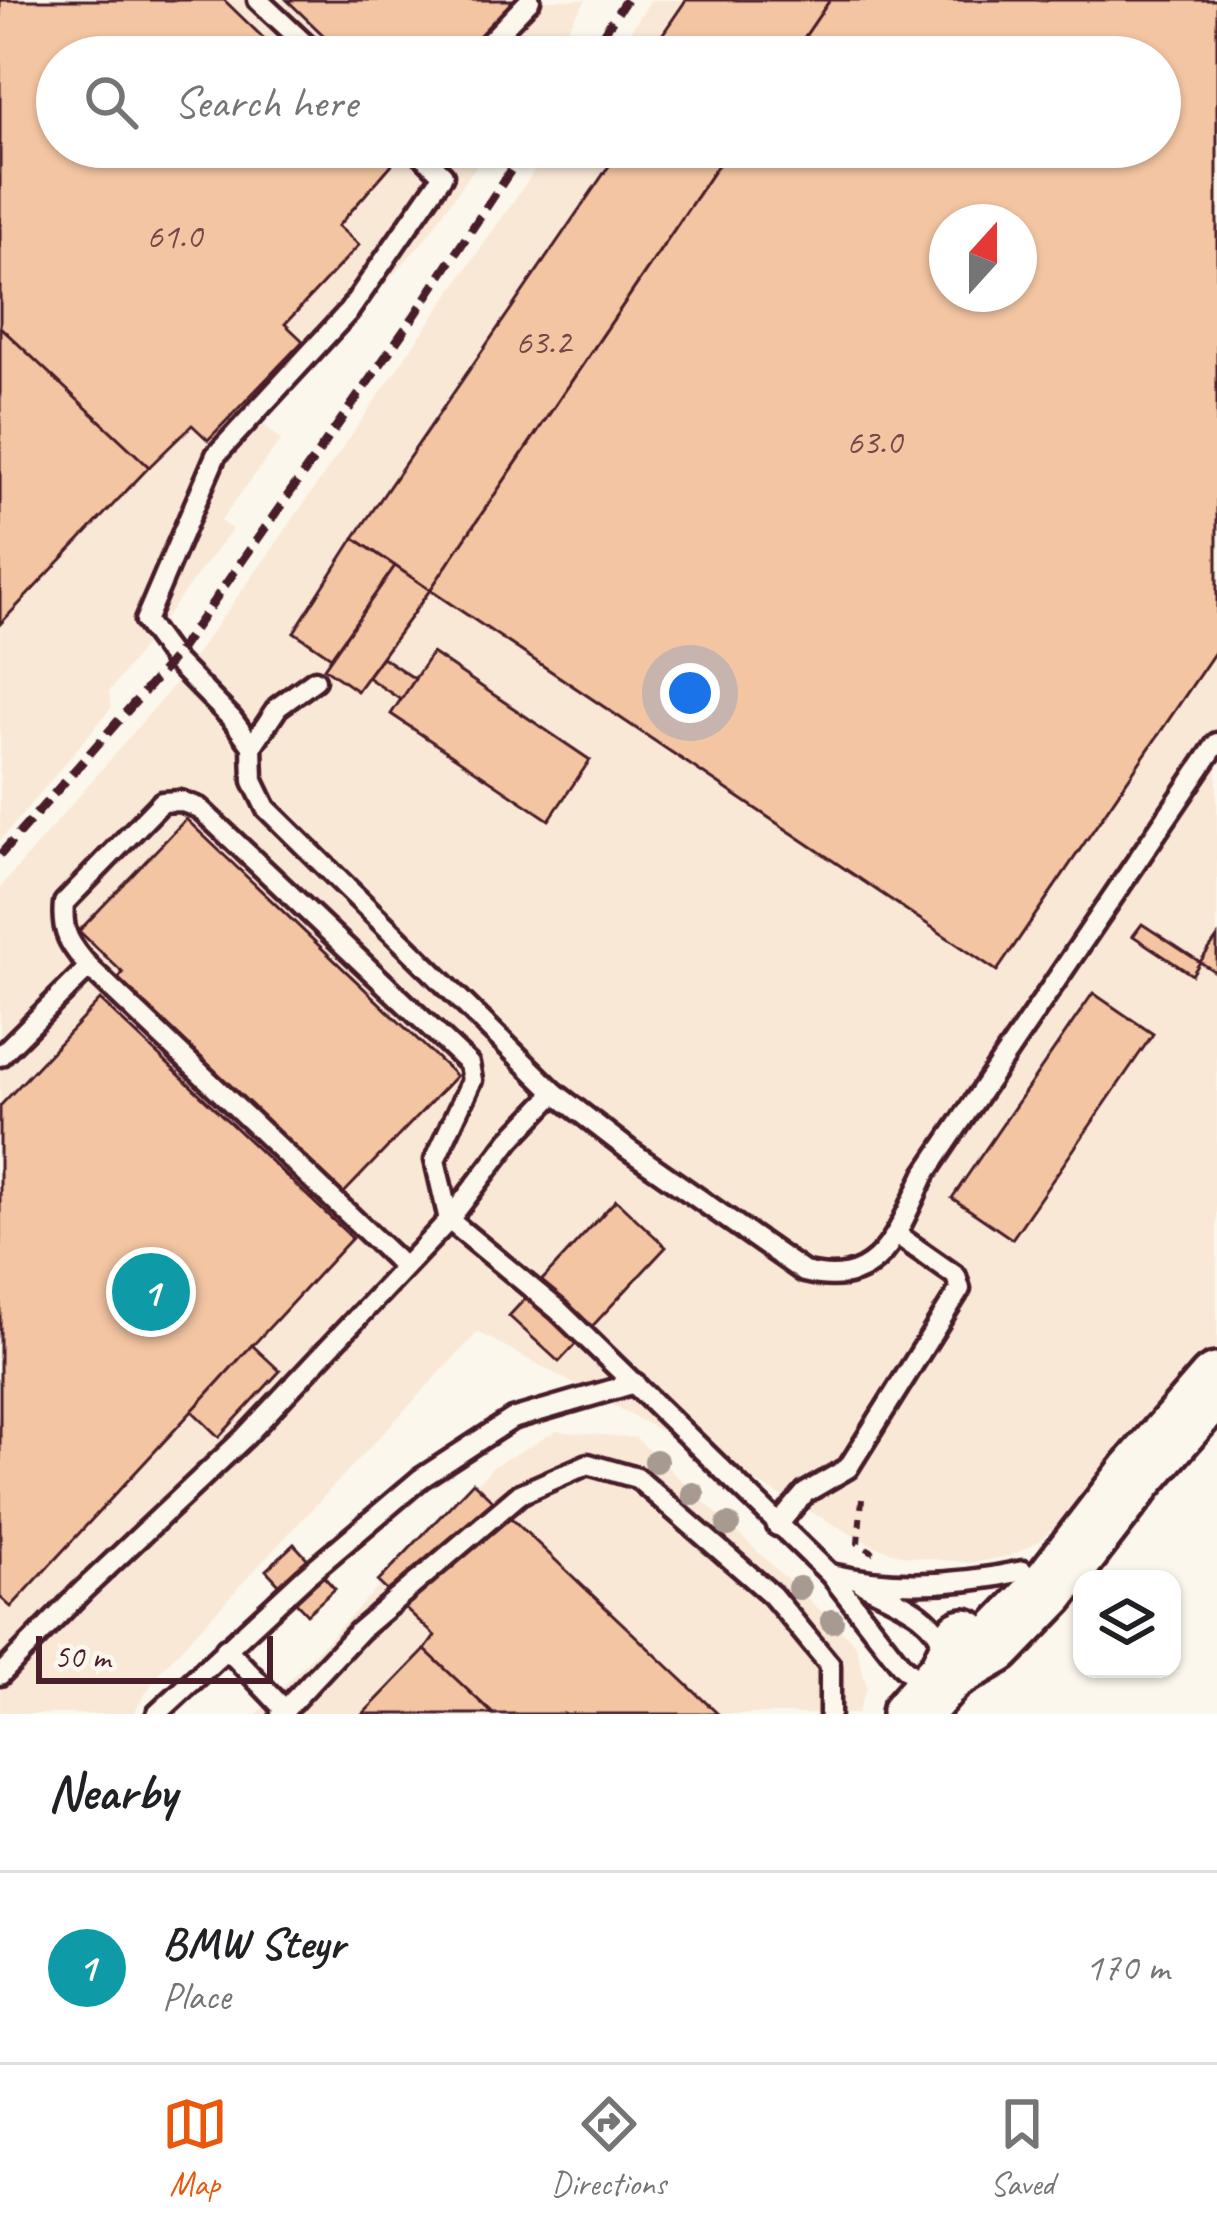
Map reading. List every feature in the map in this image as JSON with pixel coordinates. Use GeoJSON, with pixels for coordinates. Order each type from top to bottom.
{"type":"FeatureCollection","features":[{"type":"Feature","properties":{"kind":"main road"},"geometry":{"type":"LineString","coordinates":[[930,1692],[995,1645],[1048,1590],[1137,1475],[1217,1383]]}},
{"type":"Feature","properties":{"kind":"main road"},"geometry":{"type":"LineString","coordinates":[[930,1692],[971,1624],[1023,1571],[1137,1475]]}},
{"type":"Feature","properties":{"kind":"lane"},"geometry":{"type":"LineString","coordinates":[[258,0],[297,36]]}},
{"type":"Feature","properties":{"kind":"lane"},"geometry":{"type":"LineString","coordinates":[[495,36],[530,0]]}},
{"type":"Feature","properties":{"kind":"lane"},"geometry":{"type":"LineString","coordinates":[[436,168],[443,175],[350,311],[216,455],[146,621],[172,659],[232,719],[251,746],[253,781],[266,808],[555,1093],[628,1150],[804,1272],[830,1279],[855,1276],[875,1263],[896,1234],[925,1174],[1217,743]]}},
{"type":"Feature","properties":{"kind":"lane"},"geometry":{"type":"LineString","coordinates":[[251,746],[278,706],[315,680]]}},
{"type":"Feature","properties":{"kind":"lane"},"geometry":{"type":"LineString","coordinates":[[404,1267],[68,943],[62,925],[64,904],[162,802],[180,800],[200,808],[469,1064],[472,1080],[434,1160],[448,1220],[558,1310],[635,1383],[830,1574],[902,1666],[930,1692],[944,1642],[921,1615],[859,1581]]}},
{"type":"Feature","properties":{"kind":"lane"},"geometry":{"type":"LineString","coordinates":[[0,1056],[89,967]]}},
{"type":"Feature","properties":{"kind":"lane"},"geometry":{"type":"LineString","coordinates":[[2,1669],[245,1437],[448,1220],[510,1140],[555,1093]]}},
{"type":"Feature","properties":{"kind":"lane"},"geometry":{"type":"LineString","coordinates":[[777,1526],[806,1493],[848,1468],[960,1289],[956,1276],[896,1234]]}},
{"type":"Feature","properties":{"kind":"lane"},"geometry":{"type":"LineString","coordinates":[[158,1714],[420,1478],[512,1419],[635,1383]]}},
{"type":"Feature","properties":{"kind":"lane"},"geometry":{"type":"LineString","coordinates":[[226,1648],[283,1712],[358,1631],[520,1494],[588,1464],[637,1478],[772,1595],[830,1665],[830,1714]]}},
{"type":"Feature","properties":{"kind":"lane"},"geometry":{"type":"LineString","coordinates":[[830,1574],[859,1581],[954,1584],[1023,1571]]}},
{"type":"Feature","properties":{"kind":"shaded area"},"geometry":{"type":"Polygon","coordinates":[[[0,0],[586,0],[563,36],[36,36],[36,168],[474,168],[425,239],[262,423],[281,440],[220,521],[232,529],[109,692],[112,707],[0,841],[0,0]]]}},
{"type":"Feature","properties":{"kind":"shaded area"},"geometry":{"type":"Polygon","coordinates":[[[651,0],[1217,0],[1217,1352],[1131,1452],[1041,1540],[1011,1556],[971,1563],[904,1556],[870,1544],[478,1332],[159,1672],[133,1714],[0,1714],[0,888],[168,692],[536,168],[1181,168],[1181,36],[627,36],[651,0]]]}},
{"type":"Feature","properties":{"kind":"shaded area"},"geometry":{"type":"Polygon","coordinates":[[[557,1431],[636,1438],[855,1643],[867,1687],[857,1714],[257,1714],[494,1466],[557,1431]]]}},
{"type":"Feature","properties":{"kind":"building"},"geometry":{"type":"Polygon","coordinates":[[[0,0],[224,0],[261,36],[36,36],[36,168],[389,168],[338,226],[359,245],[285,324],[303,341],[208,440],[192,425],[149,467],[0,327],[0,0]]]}},
{"type":"Feature","properties":{"kind":"building"},"geometry":{"type":"Polygon","coordinates":[[[287,0],[541,0],[507,36],[485,32],[481,36],[324,36],[287,0]]]}},
{"type":"Feature","properties":{"kind":"building"},"geometry":{"type":"Polygon","coordinates":[[[686,0],[830,0],[805,36],[661,36],[686,0]]]}},
{"type":"Feature","properties":{"kind":"building"},"geometry":{"type":"Polygon","coordinates":[[[830,0],[1217,0],[1217,649],[997,971],[430,590],[716,168],[1181,168],[1181,36],[805,36],[830,0]]]}},
{"type":"Feature","properties":{"kind":"building"},"geometry":{"type":"Polygon","coordinates":[[[608,168],[716,168],[430,590],[354,538],[608,168]]]}},
{"type":"Feature","properties":{"kind":"building"},"geometry":{"type":"Polygon","coordinates":[[[0,327],[149,467],[0,624],[0,327]]]}},
{"type":"Feature","properties":{"kind":"building"},"geometry":{"type":"Polygon","coordinates":[[[354,538],[395,566],[331,657],[294,632],[354,538]]]}},
{"type":"Feature","properties":{"kind":"building"},"geometry":{"type":"Polygon","coordinates":[[[395,566],[430,590],[357,691],[324,668],[395,566]]]}},
{"type":"Feature","properties":{"kind":"building"},"geometry":{"type":"Polygon","coordinates":[[[432,653],[590,760],[549,820],[391,714],[432,653]]]}},
{"type":"Feature","properties":{"kind":"building"},"geometry":{"type":"Polygon","coordinates":[[[382,657],[415,679],[401,700],[367,677],[382,657]]]}},
{"type":"Feature","properties":{"kind":"building"},"geometry":{"type":"Polygon","coordinates":[[[186,819],[456,1076],[341,1196],[116,981],[123,973],[79,931],[186,819]]]}},
{"type":"Feature","properties":{"kind":"building"},"geometry":{"type":"Polygon","coordinates":[[[1142,924],[1200,962],[1192,975],[1133,936],[1142,924]]]}},
{"type":"Feature","properties":{"kind":"building"},"geometry":{"type":"Polygon","coordinates":[[[1217,938],[1217,973],[1200,962],[1217,938]]]}},
{"type":"Feature","properties":{"kind":"building"},"geometry":{"type":"Polygon","coordinates":[[[1093,993],[1153,1034],[1012,1239],[952,1198],[1093,993]]]}},
{"type":"Feature","properties":{"kind":"building"},"geometry":{"type":"Polygon","coordinates":[[[100,1000],[352,1238],[11,1607],[0,1597],[0,1106],[100,1000]]]}},
{"type":"Feature","properties":{"kind":"building"},"geometry":{"type":"Polygon","coordinates":[[[616,1200],[666,1247],[559,1362],[509,1316],[616,1200]]]}},
{"type":"Feature","properties":{"kind":"building"},"geometry":{"type":"Polygon","coordinates":[[[252,1345],[280,1371],[219,1437],[192,1411],[252,1345]]]}},
{"type":"Feature","properties":{"kind":"building"},"geometry":{"type":"Polygon","coordinates":[[[473,1482],[718,1714],[493,1714],[425,1650],[435,1636],[378,1582],[473,1482]]]}},
{"type":"Feature","properties":{"kind":"building"},"geometry":{"type":"Polygon","coordinates":[[[294,1544],[335,1589],[307,1614],[266,1570],[294,1544]]]}},
{"type":"Feature","properties":{"kind":"building"},"geometry":{"type":"Polygon","coordinates":[[[425,1650],[493,1714],[363,1714],[425,1650]]]}},
{"type":"Feature","properties":{"kind":"railway"},"geometry":{"type":"LineString","coordinates":[[601,36],[626,0]]}},
{"type":"Feature","properties":{"kind":"railway"},"geometry":{"type":"LineString","coordinates":[[0,855],[173,659],[415,315],[512,168]]}},
{"type":"Feature","properties":{"kind":"place","name":"BMW Steyr"},"geometry":{"type":"Point","coordinates":[151,1292]}}]}
